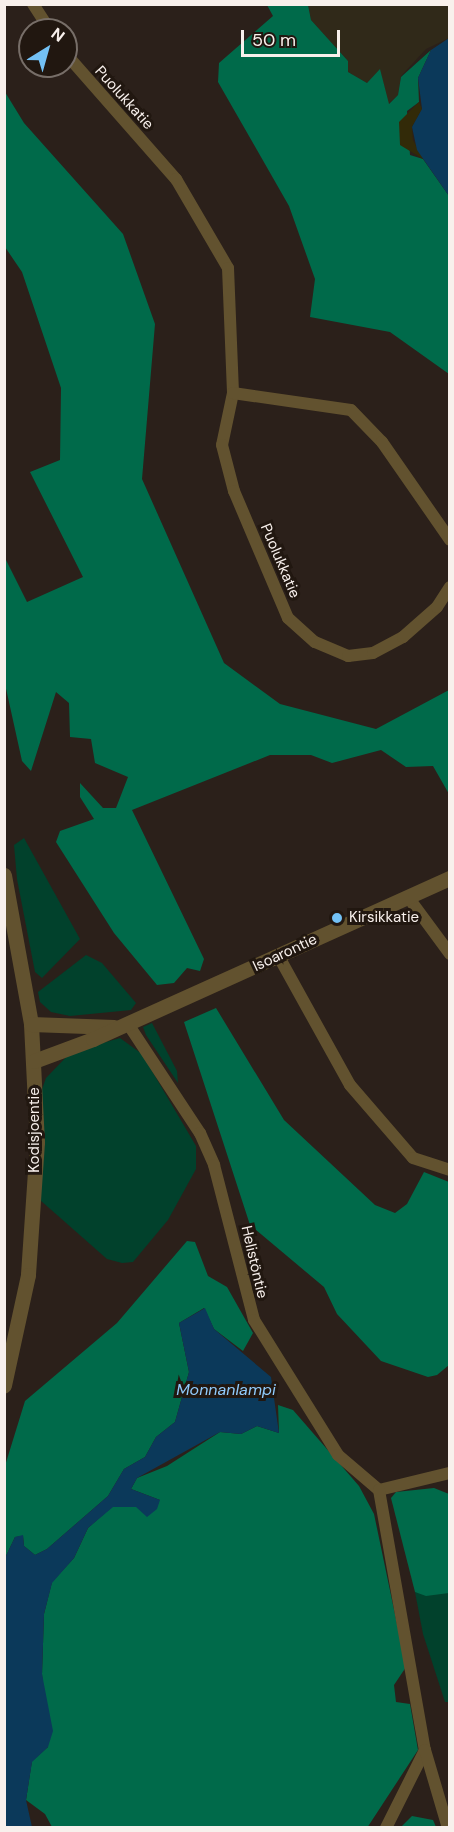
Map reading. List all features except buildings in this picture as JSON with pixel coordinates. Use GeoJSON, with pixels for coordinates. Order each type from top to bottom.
{"type":"FeatureCollection","features":[{"type":"Feature","properties":{"kind":"street"},"geometry":{"type":"LineString","coordinates":[[33,4],[42,18]]}},
{"type":"Feature","properties":{"kind":"street","name":"Puolukkatie"},"geometry":{"type":"LineString","coordinates":[[78,68],[176,179],[228,268],[233,393],[222,445],[234,491],[288,618],[315,642],[348,656],[373,653],[412,629],[437,607],[450,587]]}},
{"type":"Feature","properties":{"kind":"street"},"geometry":{"type":"LineString","coordinates":[[233,393],[351,410],[382,442],[450,540]]}},
{"type":"Feature","properties":{"kind":"street","name":"Kodisjoentie"},"geometry":{"type":"LineString","coordinates":[[4,875],[31,1024],[37,1142],[28,1264],[4,1385]]}},
{"type":"Feature","properties":{"kind":"street","name":"Isoarontie"},"geometry":{"type":"LineString","coordinates":[[34,1060],[124,1025],[450,878]]}},
{"type":"Feature","properties":{"kind":"street"},"geometry":{"type":"LineString","coordinates":[[408,897],[450,954]]}},
{"type":"Feature","properties":{"kind":"street"},"geometry":{"type":"LineString","coordinates":[[279,957],[350,1085],[413,1158],[450,1170]]}},
{"type":"Feature","properties":{"kind":"street","name":"Isoarontie"},"geometry":{"type":"LineString","coordinates":[[31,1024],[124,1025]]}},
{"type":"Feature","properties":{"kind":"street","name":"Helistöntie"},"geometry":{"type":"LineString","coordinates":[[124,1025],[178,1095],[214,1165],[254,1320],[338,1455],[379,1490]]}},
{"type":"Feature","properties":{"kind":"street"},"geometry":{"type":"LineString","coordinates":[[448,1827],[424,1750],[379,1490],[450,1473]]}},
{"type":"Feature","properties":{"kind":"street"},"geometry":{"type":"LineString","coordinates":[[386,1827],[424,1750]]}},
{"type":"Feature","properties":{"kind":"shaded area"},"geometry":{"type":"Polygon","coordinates":[[[308,5],[449,5],[449,38],[426,49],[401,76],[398,95],[388,104],[380,70],[367,83],[348,72],[348,61],[311,20],[308,5]]]}},
{"type":"Feature","properties":{"kind":"green space"},"geometry":{"type":"Polygon","coordinates":[[[267,5],[308,5],[311,20],[348,61],[348,72],[367,83],[380,69],[389,104],[398,95],[401,77],[431,50],[418,78],[419,102],[407,111],[410,155],[423,159],[449,196],[449,374],[390,332],[310,317],[315,279],[289,206],[218,82],[219,63],[273,16],[267,5]]]}},
{"type":"Feature","properties":{"kind":"green space"},"geometry":{"type":"Polygon","coordinates":[[[5,92],[24,123],[123,234],[155,324],[142,479],[224,663],[280,704],[376,729],[449,690],[449,794],[433,766],[406,767],[381,750],[332,763],[311,755],[270,755],[132,810],[204,959],[200,971],[187,968],[174,983],[157,985],[114,933],[56,842],[60,831],[94,819],[80,797],[80,783],[103,808],[116,808],[128,777],[95,763],[91,739],[70,737],[69,703],[56,692],[31,771],[22,761],[5,684],[5,558],[27,602],[83,577],[30,472],[60,460],[61,388],[22,272],[5,247],[5,92]]]}},
{"type":"Feature","properties":{"kind":"green space"},"geometry":{"type":"Polygon","coordinates":[[[24,838],[80,939],[42,978],[35,972],[17,879],[14,845],[24,838]]]}},
{"type":"Feature","properties":{"kind":"green space"},"geometry":{"type":"Polygon","coordinates":[[[86,955],[102,963],[136,1003],[131,1010],[70,1016],[51,1012],[40,1002],[38,992],[86,955]]]}},
{"type":"Feature","properties":{"kind":"green space"},"geometry":{"type":"Polygon","coordinates":[[[216,1008],[284,1120],[375,1205],[395,1213],[407,1204],[424,1172],[449,1182],[449,1365],[437,1375],[428,1377],[381,1361],[337,1314],[324,1287],[250,1225],[184,1022],[216,1008]]]}},
{"type":"Feature","properties":{"kind":"green space"},"geometry":{"type":"Polygon","coordinates":[[[152,1023],[177,1071],[178,1083],[146,1035],[143,1027],[152,1023]]]}},
{"type":"Feature","properties":{"kind":"green space"},"geometry":{"type":"Polygon","coordinates":[[[120,1038],[142,1054],[196,1146],[196,1169],[168,1220],[133,1262],[122,1263],[107,1259],[40,1200],[41,1092],[46,1078],[71,1052],[120,1038]]]}},
{"type":"Feature","properties":{"kind":"green space"},"geometry":{"type":"Polygon","coordinates":[[[187,1241],[195,1242],[208,1276],[227,1287],[253,1333],[243,1351],[214,1329],[204,1308],[179,1323],[189,1372],[175,1422],[156,1437],[145,1457],[124,1469],[108,1496],[47,1549],[35,1555],[24,1546],[23,1536],[15,1537],[5,1558],[4,1469],[25,1401],[117,1323],[187,1241]]]}},
{"type":"Feature","properties":{"kind":"green space"},"geometry":{"type":"Polygon","coordinates":[[[278,1405],[293,1410],[359,1486],[374,1514],[406,1667],[394,1685],[396,1702],[410,1704],[418,1750],[367,1828],[52,1827],[45,1814],[26,1800],[32,1761],[48,1747],[42,1674],[44,1614],[52,1582],[74,1558],[88,1528],[113,1506],[160,1500],[131,1489],[137,1478],[167,1466],[220,1432],[241,1434],[257,1426],[279,1433],[278,1405]]]}},
{"type":"Feature","properties":{"kind":"green space"},"geometry":{"type":"Polygon","coordinates":[[[434,1488],[449,1494],[449,1593],[426,1596],[415,1592],[391,1498],[396,1492],[434,1488]]]}},
{"type":"Feature","properties":{"kind":"green space"},"geometry":{"type":"Polygon","coordinates":[[[415,1592],[449,1593],[449,1702],[445,1702],[423,1634],[415,1592]]]}},
{"type":"Feature","properties":{"kind":"green space"},"geometry":{"type":"Polygon","coordinates":[[[412,1816],[433,1820],[436,1827],[401,1827],[412,1816]]]}},
{"type":"Feature","properties":{"kind":"sand"},"geometry":{"type":"Polygon","coordinates":[[[419,102],[422,109],[412,127],[413,140],[423,159],[400,145],[399,122],[419,102]]]}},
{"type":"Feature","properties":{"kind":"water"},"geometry":{"type":"Polygon","coordinates":[[[449,38],[449,196],[417,150],[412,127],[422,109],[418,78],[431,50],[449,38]]]}},
{"type":"Feature","properties":{"kind":"water","name":"Monnanlampi"},"geometry":{"type":"Polygon","coordinates":[[[205,1308],[214,1329],[271,1377],[279,1433],[257,1426],[241,1434],[220,1432],[137,1478],[131,1489],[160,1500],[157,1509],[147,1517],[136,1507],[113,1507],[88,1528],[74,1558],[52,1583],[44,1614],[42,1674],[53,1731],[48,1747],[32,1762],[26,1800],[32,1827],[5,1827],[5,1558],[15,1537],[23,1535],[24,1546],[35,1555],[47,1549],[108,1496],[124,1469],[145,1457],[156,1437],[175,1422],[189,1372],[179,1323],[205,1308]]]}},
{"type":"Feature","properties":{"kind":"place","name":"Kirsikkatie"},"geometry":{"type":"Point","coordinates":[337,918]}}]}
